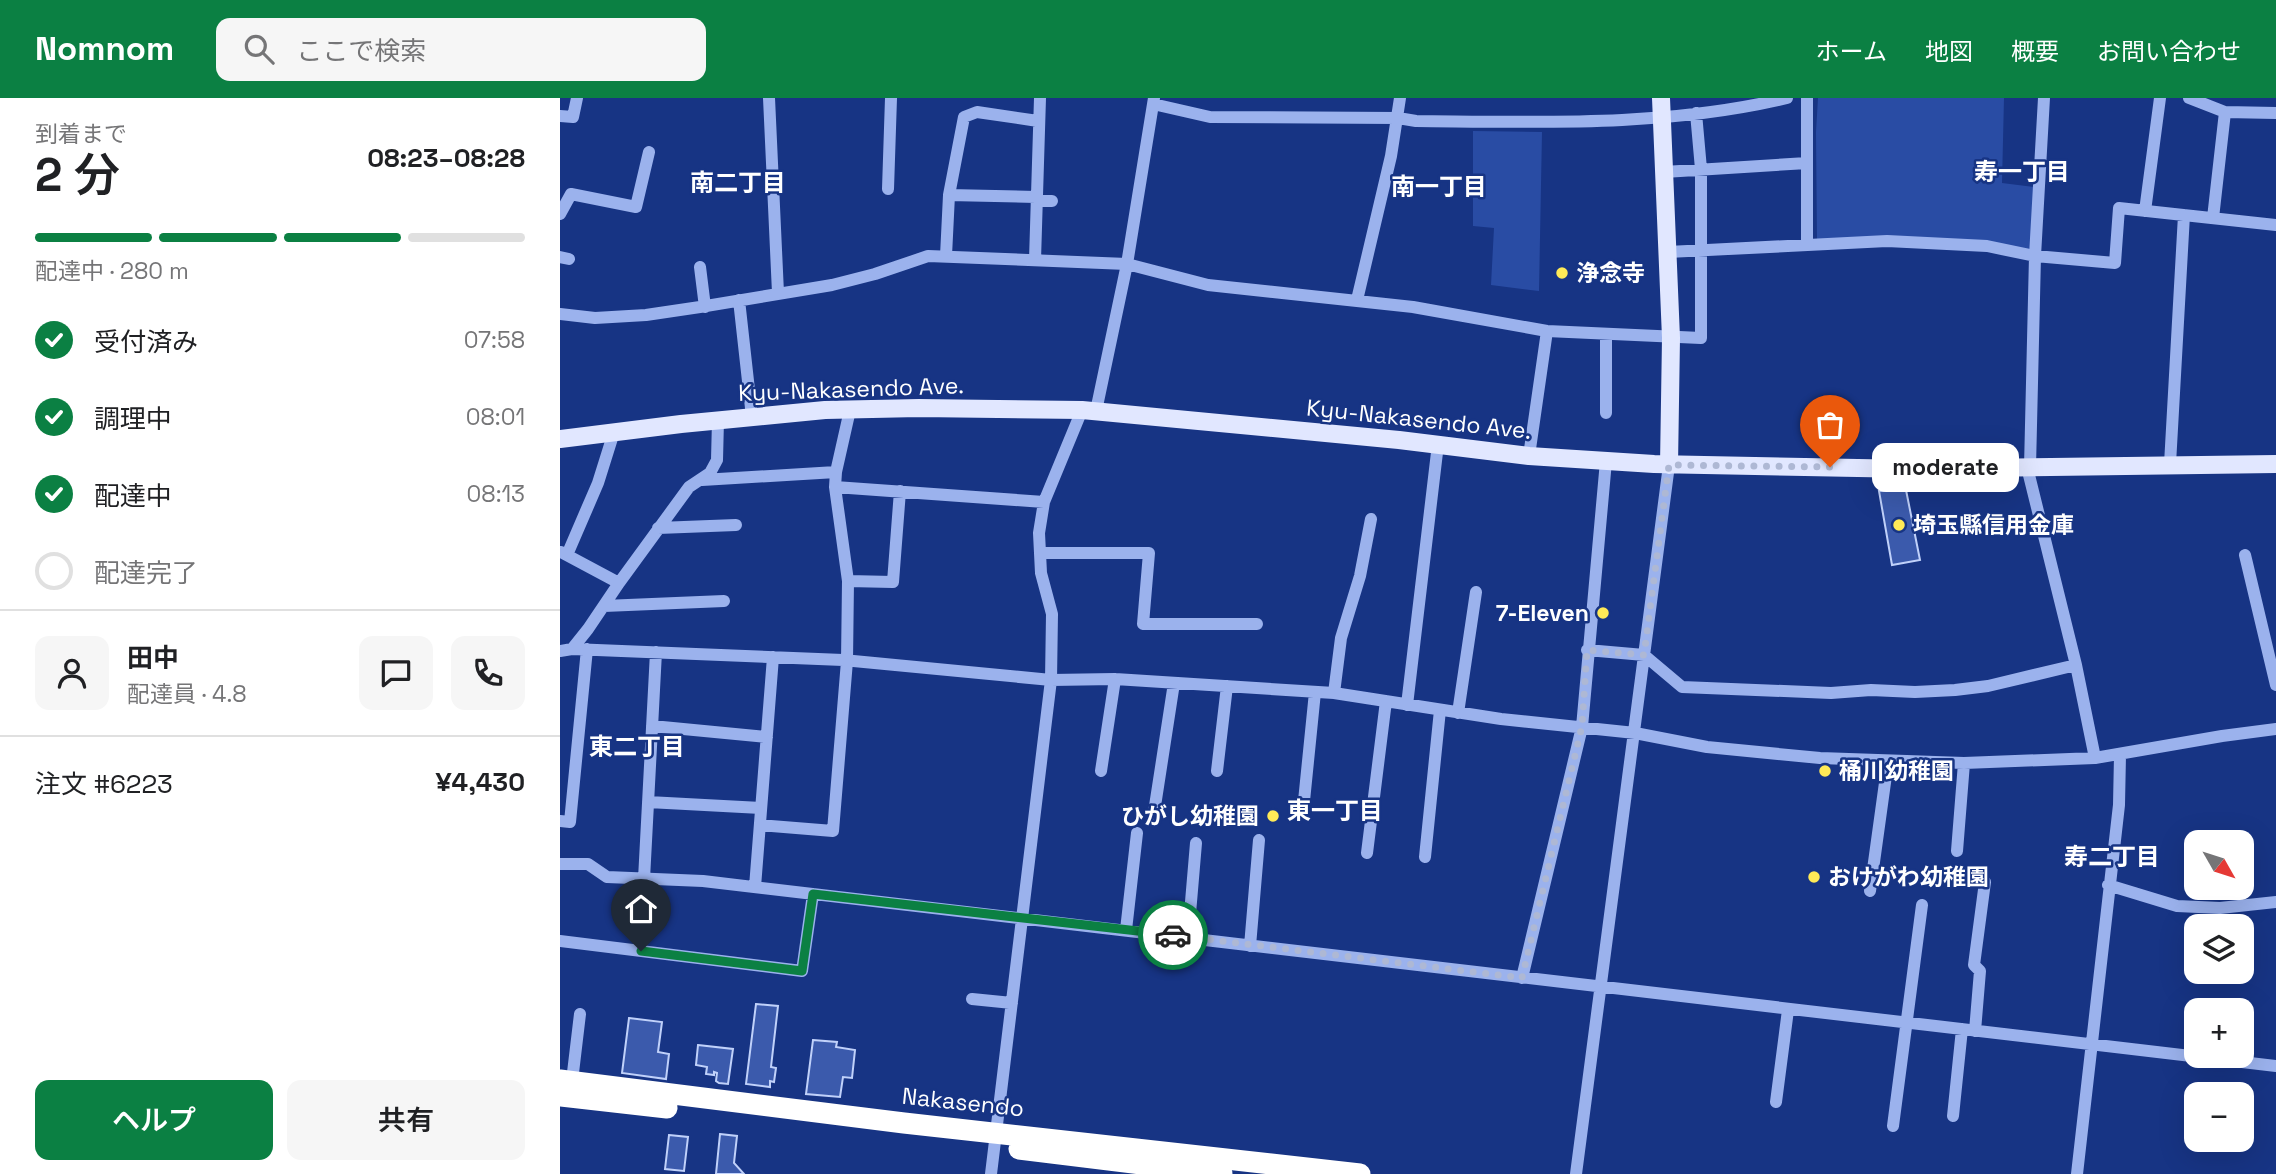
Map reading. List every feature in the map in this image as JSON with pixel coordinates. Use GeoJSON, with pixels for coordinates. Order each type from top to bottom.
{"type":"FeatureCollection","features":[{"type":"Feature","properties":{"kind":"highway","name":"Nakasendo"},"geometry":{"type":"LineString","coordinates":[[564,1086],[995,1139],[1360,1174]]}},
{"type":"Feature","properties":{"kind":"highway","name":"Nakasendo"},"geometry":{"type":"LineString","coordinates":[[995,1139],[1222,1174]]}},
{"type":"Feature","properties":{"kind":"main road"},"geometry":{"type":"LineString","coordinates":[[1661,98],[1671,338],[1669,465]]}},
{"type":"Feature","properties":{"kind":"main road","name":"Kyu-Nakasendo Ave."},"geometry":{"type":"LineString","coordinates":[[562,444],[614,432],[718,420],[850,410],[919,408],[1089,410],[1438,444],[1529,456],[1669,465],[1911,468],[2276,464]]}},
{"type":"Feature","properties":{"kind":"street"},"geometry":{"type":"LineString","coordinates":[[560,116],[573,117],[578,98]]}},
{"type":"Feature","properties":{"kind":"street"},"geometry":{"type":"LineString","coordinates":[[769,98],[778,293]]}},
{"type":"Feature","properties":{"kind":"street"},"geometry":{"type":"LineString","coordinates":[[888,189],[891,98]]}},
{"type":"Feature","properties":{"kind":"street"},"geometry":{"type":"LineString","coordinates":[[1035,260],[1040,98]]}},
{"type":"Feature","properties":{"kind":"street"},"geometry":{"type":"LineString","coordinates":[[1357,300],[1398,118],[1400,98]]}},
{"type":"Feature","properties":{"kind":"street"},"geometry":{"type":"LineString","coordinates":[[991,1174],[1051,680],[1052,614],[1041,573],[1039,533],[1044,502],[1089,410],[1127,264],[1154,101],[1210,117],[1540,122],[1662,118],[1759,105],[1787,98]]}},
{"type":"Feature","properties":{"kind":"street"},"geometry":{"type":"LineString","coordinates":[[1807,98],[1807,246]]}},
{"type":"Feature","properties":{"kind":"street"},"geometry":{"type":"LineString","coordinates":[[2043,98],[2029,467],[2095,758]]}},
{"type":"Feature","properties":{"kind":"street"},"geometry":{"type":"LineString","coordinates":[[2146,211],[2160,98]]}},
{"type":"Feature","properties":{"kind":"street"},"geometry":{"type":"LineString","coordinates":[[2189,98],[2225,112],[2276,113]]}},
{"type":"Feature","properties":{"kind":"street"},"geometry":{"type":"LineString","coordinates":[[946,256],[949,195],[964,117],[978,112],[1038,121]]}},
{"type":"Feature","properties":{"kind":"street"},"geometry":{"type":"LineString","coordinates":[[2213,218],[2225,112]]}},
{"type":"Feature","properties":{"kind":"street"},"geometry":{"type":"LineString","coordinates":[[560,314],[595,318],[705,307],[832,285],[928,256],[946,256],[1127,264],[1208,285],[1413,307],[1547,331],[1701,338],[1701,169],[1696,113]]}},
{"type":"Feature","properties":{"kind":"street"},"geometry":{"type":"LineString","coordinates":[[560,214],[571,194],[636,207],[649,152]]}},
{"type":"Feature","properties":{"kind":"street"},"geometry":{"type":"LineString","coordinates":[[1664,172],[1807,163]]}},
{"type":"Feature","properties":{"kind":"street"},"geometry":{"type":"LineString","coordinates":[[949,195],[1052,201]]}},
{"type":"Feature","properties":{"kind":"street"},"geometry":{"type":"LineString","coordinates":[[1668,252],[1900,242],[1987,246],[2035,256],[2115,263],[2119,208],[2276,225]]}},
{"type":"Feature","properties":{"kind":"street"},"geometry":{"type":"LineString","coordinates":[[2169,464],[2184,215]]}},
{"type":"Feature","properties":{"kind":"street"},"geometry":{"type":"LineString","coordinates":[[700,267],[705,307]]}},
{"type":"Feature","properties":{"kind":"street"},"geometry":{"type":"LineString","coordinates":[[739,300],[752,417]]}},
{"type":"Feature","properties":{"kind":"street"},"geometry":{"type":"LineString","coordinates":[[1529,456],[1547,331]]}},
{"type":"Feature","properties":{"kind":"street"},"geometry":{"type":"LineString","coordinates":[[1606,335],[1606,413]]}},
{"type":"Feature","properties":{"kind":"street"},"geometry":{"type":"LineString","coordinates":[[760,825],[833,831],[847,661],[848,582],[835,487],[850,410]]}},
{"type":"Feature","properties":{"kind":"street"},"geometry":{"type":"LineString","coordinates":[[566,650],[604,606],[689,487],[710,473],[717,460],[718,420]]}},
{"type":"Feature","properties":{"kind":"street"},"geometry":{"type":"LineString","coordinates":[[614,432],[597,483],[564,554],[619,583]]}},
{"type":"Feature","properties":{"kind":"street"},"geometry":{"type":"LineString","coordinates":[[1407,705],[1438,444]]}},
{"type":"Feature","properties":{"kind":"street"},"geometry":{"type":"LineString","coordinates":[[1522,978],[1582,726],[1606,461]]}},
{"type":"Feature","properties":{"kind":"street"},"geometry":{"type":"LineString","coordinates":[[1576,1174],[1669,465]]}},
{"type":"Feature","properties":{"kind":"street"},"geometry":{"type":"LineString","coordinates":[[702,480],[836,472]]}},
{"type":"Feature","properties":{"kind":"street"},"geometry":{"type":"LineString","coordinates":[[835,487],[1044,502]]}},
{"type":"Feature","properties":{"kind":"street"},"geometry":{"type":"LineString","coordinates":[[848,582],[894,582],[900,491]]}},
{"type":"Feature","properties":{"kind":"street"},"geometry":{"type":"LineString","coordinates":[[1334,693],[1341,638],[1360,576],[1371,519]]}},
{"type":"Feature","properties":{"kind":"street"},"geometry":{"type":"LineString","coordinates":[[658,528],[736,525]]}},
{"type":"Feature","properties":{"kind":"street"},"geometry":{"type":"LineString","coordinates":[[1040,554],[1149,553],[1143,624],[1257,624]]}},
{"type":"Feature","properties":{"kind":"street"},"geometry":{"type":"LineString","coordinates":[[2245,555],[2276,685]]}},
{"type":"Feature","properties":{"kind":"street"},"geometry":{"type":"LineString","coordinates":[[1458,713],[1476,592]]}},
{"type":"Feature","properties":{"kind":"street"},"geometry":{"type":"LineString","coordinates":[[604,606],[724,601]]}},
{"type":"Feature","properties":{"kind":"street"},"geometry":{"type":"LineString","coordinates":[[560,821],[570,822],[587,649]]}},
{"type":"Feature","properties":{"kind":"street"},"geometry":{"type":"LineString","coordinates":[[566,650],[847,661],[1051,680],[1115,679],[1334,693],[1501,719],[1635,733],[1707,747],[1820,758],[1964,763],[2095,758],[2276,729]]}},
{"type":"Feature","properties":{"kind":"street"},"geometry":{"type":"LineString","coordinates":[[1587,650],[1644,655],[1682,687],[1831,693],[1955,690],[1988,686],[2076,665]]}},
{"type":"Feature","properties":{"kind":"street"},"geometry":{"type":"LineString","coordinates":[[644,878],[656,652]]}},
{"type":"Feature","properties":{"kind":"street"},"geometry":{"type":"LineString","coordinates":[[755,887],[773,657]]}},
{"type":"Feature","properties":{"kind":"street"},"geometry":{"type":"LineString","coordinates":[[1101,771],[1115,679]]}},
{"type":"Feature","properties":{"kind":"street"},"geometry":{"type":"LineString","coordinates":[[1153,819],[1174,683]]}},
{"type":"Feature","properties":{"kind":"street"},"geometry":{"type":"LineString","coordinates":[[1217,771],[1227,686]]}},
{"type":"Feature","properties":{"kind":"street"},"geometry":{"type":"LineString","coordinates":[[1304,801],[1315,692]]}},
{"type":"Feature","properties":{"kind":"street"},"geometry":{"type":"LineString","coordinates":[[1367,853],[1386,701]]}},
{"type":"Feature","properties":{"kind":"street"},"geometry":{"type":"LineString","coordinates":[[1426,857],[1440,710]]}},
{"type":"Feature","properties":{"kind":"street"},"geometry":{"type":"LineString","coordinates":[[652,726],[767,737]]}},
{"type":"Feature","properties":{"kind":"street"},"geometry":{"type":"LineString","coordinates":[[2077,1174],[2119,805],[2120,755]]}},
{"type":"Feature","properties":{"kind":"street"},"geometry":{"type":"LineString","coordinates":[[1870,891],[1888,761]]}},
{"type":"Feature","properties":{"kind":"street"},"geometry":{"type":"LineString","coordinates":[[1957,851],[1964,763]]}},
{"type":"Feature","properties":{"kind":"street"},"geometry":{"type":"LineString","coordinates":[[648,802],[761,808]]}},
{"type":"Feature","properties":{"kind":"street"},"geometry":{"type":"LineString","coordinates":[[1126,930],[1137,833]]}},
{"type":"Feature","properties":{"kind":"street"},"geometry":{"type":"LineString","coordinates":[[1250,946],[1259,840]]}},
{"type":"Feature","properties":{"kind":"street"},"geometry":{"type":"LineString","coordinates":[[1188,937],[1196,844]]}},
{"type":"Feature","properties":{"kind":"street"},"geometry":{"type":"LineString","coordinates":[[560,864],[588,864],[607,877],[703,881],[2276,1066]]}},
{"type":"Feature","properties":{"kind":"street"},"geometry":{"type":"LineString","coordinates":[[1953,1116],[1980,971],[1974,965],[1985,882]]}},
{"type":"Feature","properties":{"kind":"street"},"geometry":{"type":"LineString","coordinates":[[2108,885],[2177,906],[2220,908],[2276,902]]}},
{"type":"Feature","properties":{"kind":"street"},"geometry":{"type":"LineString","coordinates":[[560,941],[802,971],[813,894]]}},
{"type":"Feature","properties":{"kind":"street"},"geometry":{"type":"LineString","coordinates":[[1893,1126],[1922,905]]}},
{"type":"Feature","properties":{"kind":"street"},"geometry":{"type":"LineString","coordinates":[[972,999],[1012,1003]]}},
{"type":"Feature","properties":{"kind":"street"},"geometry":{"type":"LineString","coordinates":[[1776,1102],[1788,1010]]}},
{"type":"Feature","properties":{"kind":"street"},"geometry":{"type":"LineString","coordinates":[[564,1086],[580,1014]]}},
{"type":"Feature","properties":{"kind":"shaded area"},"geometry":{"type":"Polygon","coordinates":[[[1818,98],[2004,98],[2002,183],[2035,187],[2030,250],[1817,239],[1818,98]]]}},
{"type":"Feature","properties":{"kind":"shaded area"},"geometry":{"type":"Polygon","coordinates":[[[1473,131],[1542,132],[1539,291],[1491,285],[1494,228],[1473,226],[1473,131]]]}},
{"type":"Feature","properties":{"kind":"building","name":"埼玉縣信用金庫"},"geometry":{"type":"Polygon","coordinates":[[[1906,490],[1920,560],[1892,565],[1879,491],[1906,490]]]}},
{"type":"Feature","properties":{"kind":"building"},"geometry":{"type":"Polygon","coordinates":[[[756,1004],[778,1006],[771,1067],[776,1068],[774,1082],[770,1081],[770,1087],[746,1084],[756,1004]]]}},
{"type":"Feature","properties":{"kind":"building"},"geometry":{"type":"Polygon","coordinates":[[[629,1018],[662,1022],[658,1052],[669,1054],[666,1079],[622,1073],[629,1018]]]}},
{"type":"Feature","properties":{"kind":"building"},"geometry":{"type":"Polygon","coordinates":[[[813,1040],[837,1042],[836,1047],[855,1050],[852,1078],[843,1077],[840,1097],[806,1094],[813,1040]]]}},
{"type":"Feature","properties":{"kind":"building"},"geometry":{"type":"Polygon","coordinates":[[[698,1045],[733,1049],[728,1084],[716,1081],[717,1073],[706,1074],[707,1067],[696,1065],[698,1045]]]}},
{"type":"Feature","properties":{"kind":"building"},"geometry":{"type":"Polygon","coordinates":[[[720,1134],[737,1136],[734,1163],[744,1174],[716,1174],[720,1134]]]}},
{"type":"Feature","properties":{"kind":"building"},"geometry":{"type":"Polygon","coordinates":[[[669,1135],[688,1137],[684,1171],[665,1169],[669,1135]]]}},
{"type":"Feature","properties":{"kind":"way so far"},"geometry":{"type":"LineString","coordinates":[[1173,935],[1522,978],[1582,726],[1587,650],[1644,655],[1669,465],[1830,467]]}},
{"type":"Feature","properties":{"kind":"place","name":"浄念寺"},"geometry":{"type":"Point","coordinates":[1562,273]}},
{"type":"Feature","properties":{"kind":"place","name":"moderate"},"geometry":{"type":"Point","coordinates":[1830,467]}},
{"type":"Feature","properties":{"kind":"place","name":"埼玉縣信用金庫"},"geometry":{"type":"Point","coordinates":[1899,525]}},
{"type":"Feature","properties":{"kind":"place","name":"7-Eleven"},"geometry":{"type":"Point","coordinates":[1603,613]}},
{"type":"Feature","properties":{"kind":"place","name":"桶川幼稚園"},"geometry":{"type":"Point","coordinates":[1825,771]}},
{"type":"Feature","properties":{"kind":"place","name":"ひがし幼稚園"},"geometry":{"type":"Point","coordinates":[1273,816]}},
{"type":"Feature","properties":{"kind":"place","name":"おけがわ幼稚園"},"geometry":{"type":"Point","coordinates":[1814,877]}},
{"type":"Feature","properties":{"kind":"district","name":"寿一丁目"},"geometry":{"type":"Point","coordinates":[2022,172]}},
{"type":"Feature","properties":{"kind":"district","name":"南二丁目"},"geometry":{"type":"Point","coordinates":[738,183]}},
{"type":"Feature","properties":{"kind":"district","name":"南一丁目"},"geometry":{"type":"Point","coordinates":[1439,187]}},
{"type":"Feature","properties":{"kind":"district","name":"東二丁目"},"geometry":{"type":"Point","coordinates":[637,747]}},
{"type":"Feature","properties":{"kind":"district","name":"東一丁目"},"geometry":{"type":"Point","coordinates":[1335,811]}},
{"type":"Feature","properties":{"kind":"district","name":"寿二丁目"},"geometry":{"type":"Point","coordinates":[2112,857]}},
{"type":"Feature","properties":{"kind":"route"},"geometry":{"type":"LineString","coordinates":[[641,951],[802,971],[813,894],[1173,935]]}}]}
